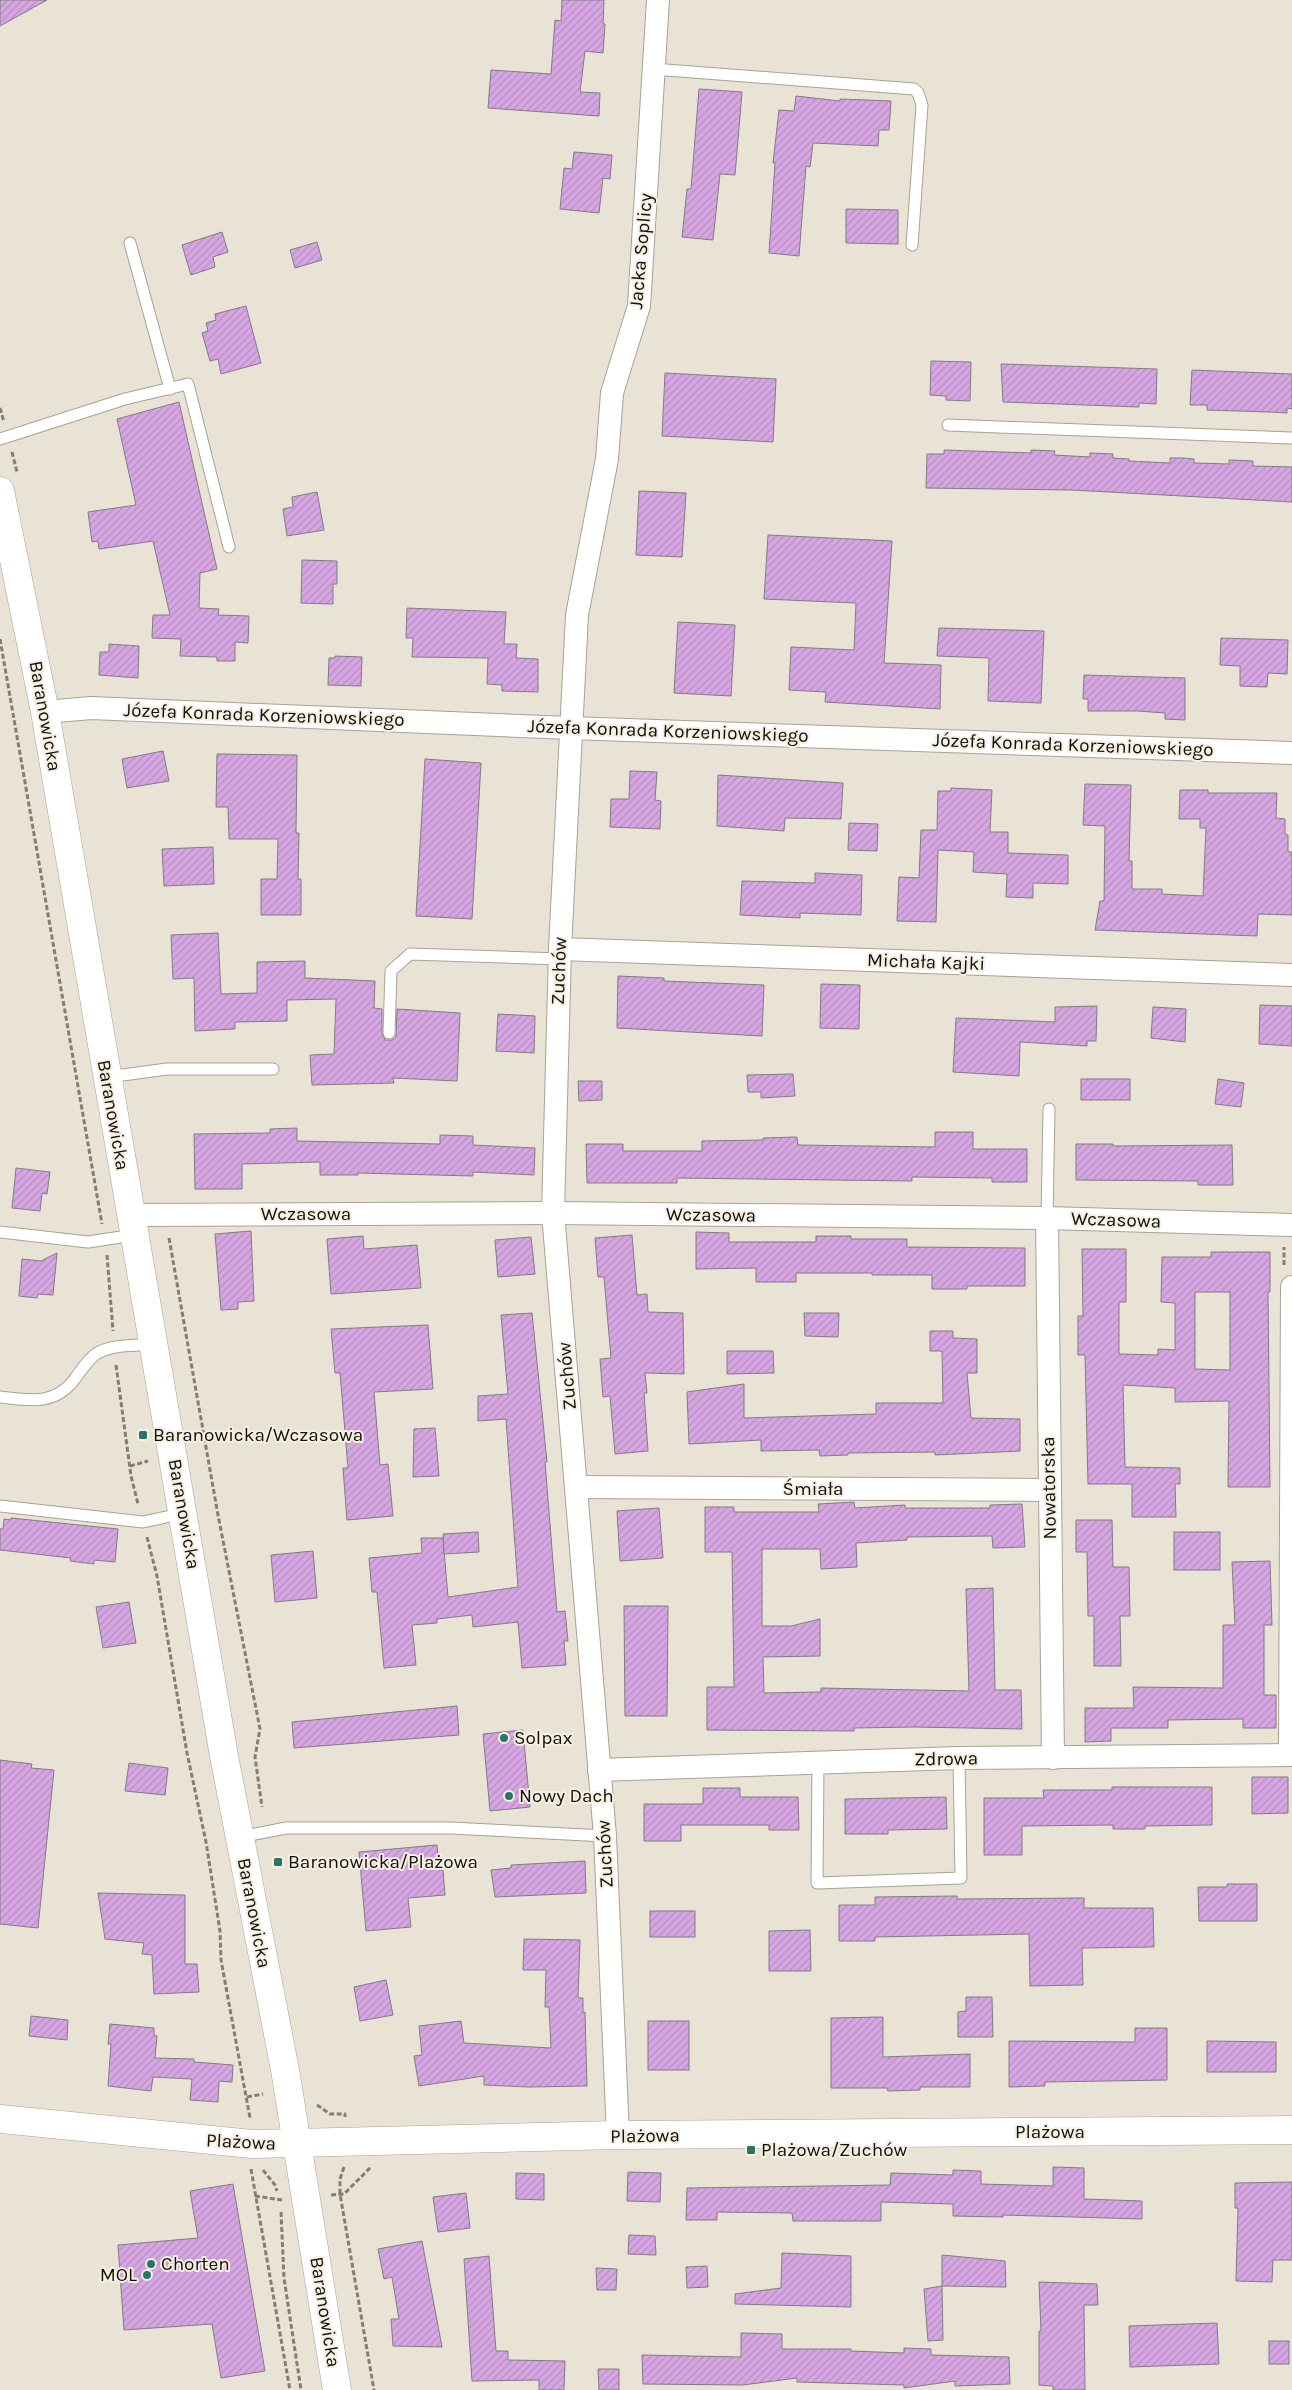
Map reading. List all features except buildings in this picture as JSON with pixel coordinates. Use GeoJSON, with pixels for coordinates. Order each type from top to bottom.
{"type":"FeatureCollection","features":[{"type":"Feature","properties":{"kind":"street","name":"Jacka Soplicy"},"geometry":{"type":"LineString","coordinates":[[577,615],[607,459],[612,393],[639,306],[658,0]]}},
{"type":"Feature","properties":{"kind":"street","name":"Baranowicka"},"geometry":{"type":"LineString","coordinates":[[0,491],[45,712],[106,1077],[184,1513],[253,1835],[297,2144],[337,2390]]}},
{"type":"Feature","properties":{"kind":"street","name":"Zuchów"},"geometry":{"type":"LineString","coordinates":[[577,615],[560,954],[553,1213],[605,1836],[618,2135]]}},
{"type":"Feature","properties":{"kind":"street","name":"Józefa Konrada Korzeniowskiego"},"geometry":{"type":"LineString","coordinates":[[45,712],[91,708],[570,728],[1292,753]]}},
{"type":"Feature","properties":{"kind":"street","name":"Michała Kajki"},"geometry":{"type":"LineString","coordinates":[[560,954],[1292,975]]}},
{"type":"Feature","properties":{"kind":"street","name":"Wczasowa"},"geometry":{"type":"LineString","coordinates":[[132,1225],[165,1214],[553,1213],[1047,1218],[1292,1225]]}},
{"type":"Feature","properties":{"kind":"street","name":"Nowatorska"},"geometry":{"type":"LineString","coordinates":[[1047,1218],[1048,1490],[1053,1758]]}},
{"type":"Feature","properties":{"kind":"street"},"geometry":{"type":"LineString","coordinates":[[1291,1755],[1292,1287]]}},
{"type":"Feature","properties":{"kind":"street","name":"Śmiała"},"geometry":{"type":"LineString","coordinates":[[577,1488],[1048,1490]]}},
{"type":"Feature","properties":{"kind":"street","name":"Zdrowa"},"geometry":{"type":"LineString","coordinates":[[599,1770],[959,1758],[1291,1755]]}},
{"type":"Feature","properties":{"kind":"street","name":"Plażowa"},"geometry":{"type":"LineString","coordinates":[[0,2119],[250,2153],[297,2144],[618,2135],[1292,2130]]}},
{"type":"Feature","properties":{"kind":"lane"},"geometry":{"type":"LineString","coordinates":[[653,69],[914,89],[922,104],[912,245]]}},
{"type":"Feature","properties":{"kind":"lane"},"geometry":{"type":"LineString","coordinates":[[130,242],[170,389]]}},
{"type":"Feature","properties":{"kind":"lane"},"geometry":{"type":"LineString","coordinates":[[0,439],[125,399],[188,384],[229,547]]}},
{"type":"Feature","properties":{"kind":"lane"},"geometry":{"type":"LineString","coordinates":[[948,426],[1292,438]]}},
{"type":"Feature","properties":{"kind":"lane"},"geometry":{"type":"LineString","coordinates":[[390,1033],[391,971],[410,954],[560,954]]}},
{"type":"Feature","properties":{"kind":"lane"},"geometry":{"type":"LineString","coordinates":[[106,1077],[167,1069],[273,1069]]}},
{"type":"Feature","properties":{"kind":"lane"},"geometry":{"type":"LineString","coordinates":[[1047,1218],[1049,1109]]}},
{"type":"Feature","properties":{"kind":"lane"},"geometry":{"type":"LineString","coordinates":[[0,1232],[70,1241],[105,1240],[132,1225]]}},
{"type":"Feature","properties":{"kind":"lane"},"geometry":{"type":"LineString","coordinates":[[0,1397],[34,1400],[55,1397],[69,1386],[96,1353],[114,1348],[153,1344]]}},
{"type":"Feature","properties":{"kind":"lane"},"geometry":{"type":"LineString","coordinates":[[0,1506],[143,1522],[184,1513]]}},
{"type":"Feature","properties":{"kind":"lane"},"geometry":{"type":"LineString","coordinates":[[818,1763],[818,1883],[961,1878],[959,1758]]}},
{"type":"Feature","properties":{"kind":"lane"},"geometry":{"type":"LineString","coordinates":[[253,1835],[286,1828],[451,1828],[605,1836]]}},
{"type":"Feature","properties":{"kind":"path"},"geometry":{"type":"LineString","coordinates":[[0,639],[105,1240],[114,1348]]}},
{"type":"Feature","properties":{"kind":"path"},"geometry":{"type":"LineString","coordinates":[[165,1214],[218,1516],[260,1729],[254,1757],[253,1835]]}},
{"type":"Feature","properties":{"kind":"path"},"geometry":{"type":"LineString","coordinates":[[124,1363],[115,1359],[130,1466],[157,1576],[187,1753],[206,1842],[220,1931],[221,1960],[247,2097],[250,2153],[255,2196],[290,2390]]}},
{"type":"Feature","properties":{"kind":"path"},"geometry":{"type":"LineString","coordinates":[[130,1466],[148,1462],[146,1453]]}},
{"type":"Feature","properties":{"kind":"path"},"geometry":{"type":"LineString","coordinates":[[316,2103],[322,2110],[330,2114],[345,2114],[348,2163],[341,2171],[340,2194],[374,2390]]}},
{"type":"Feature","properties":{"kind":"path"},"geometry":{"type":"LineString","coordinates":[[250,2153],[276,2186],[280,2200],[255,2196]]}},
{"type":"Feature","properties":{"kind":"path"},"geometry":{"type":"LineString","coordinates":[[340,2194],[344,2194],[371,2167],[378,2163]]}},
{"type":"Feature","properties":{"kind":"path"},"geometry":{"type":"LineString","coordinates":[[280,2210],[284,2278],[301,2390]]}},
{"type":"Feature","properties":{"kind":"place","name":"Baranowicka/Wczasowa"},"geometry":{"type":"Point","coordinates":[143,1435]}},
{"type":"Feature","properties":{"kind":"place","name":"Solpax"},"geometry":{"type":"Point","coordinates":[504,1738]}},
{"type":"Feature","properties":{"kind":"place","name":"Nowy Dach"},"geometry":{"type":"Point","coordinates":[509,1796]}},
{"type":"Feature","properties":{"kind":"place","name":"Baranowicka/Plażowa"},"geometry":{"type":"Point","coordinates":[278,1862]}},
{"type":"Feature","properties":{"kind":"place","name":"Plażowa/Zuchów"},"geometry":{"type":"Point","coordinates":[751,2150]}},
{"type":"Feature","properties":{"kind":"place","name":"Chorten"},"geometry":{"type":"Point","coordinates":[151,2264]}},
{"type":"Feature","properties":{"kind":"place","name":"MOL"},"geometry":{"type":"Point","coordinates":[147,2275]}}]}
